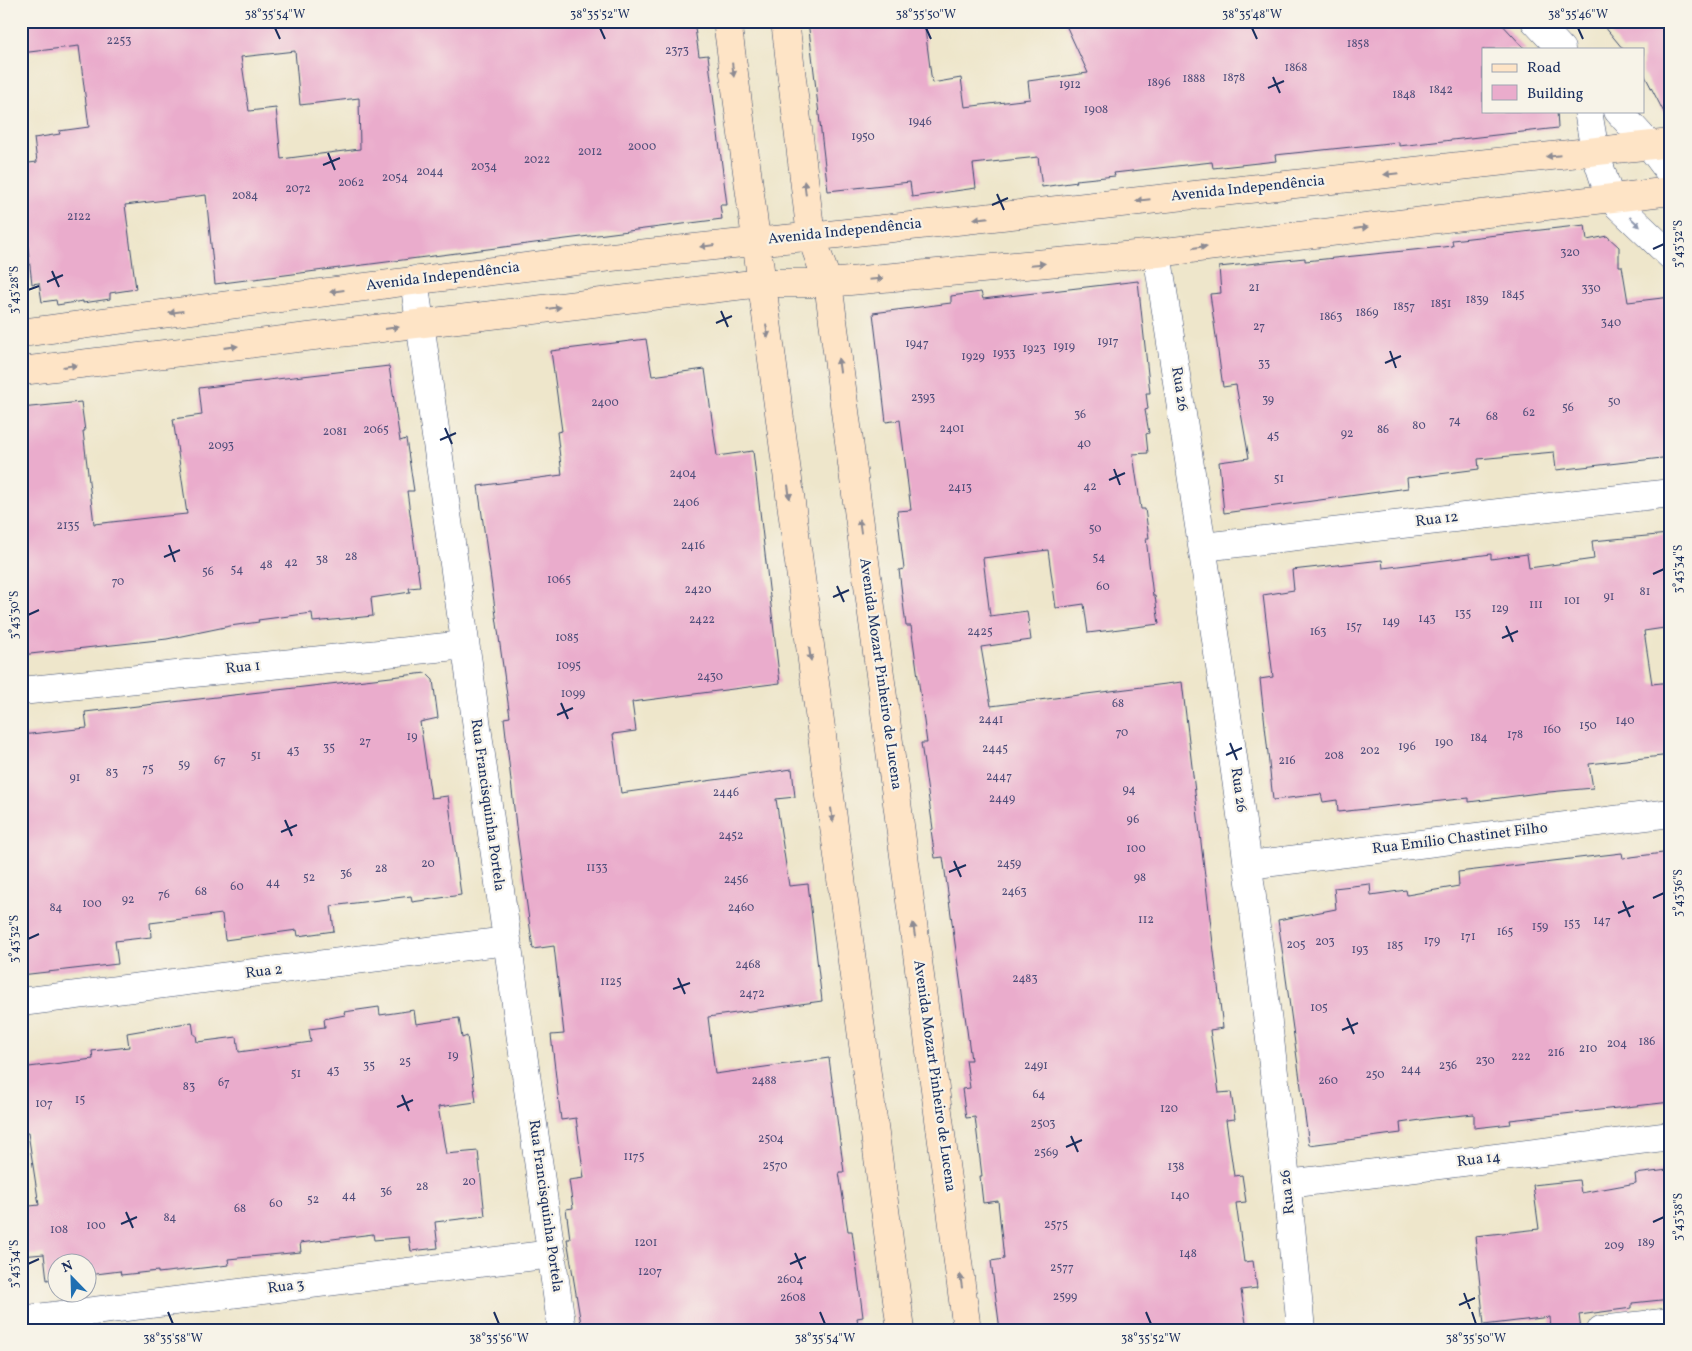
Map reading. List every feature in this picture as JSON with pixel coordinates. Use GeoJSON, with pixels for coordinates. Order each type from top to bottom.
{"type":"FeatureCollection","features":[{"type":"Feature","properties":{"kind":"main road"},"geometry":{"type":"LineString","coordinates":[[727,21],[900,1330]]}},
{"type":"Feature","properties":{"kind":"main road","name":"Avenida Mozart Pinheiro de Lucena"},"geometry":{"type":"LineString","coordinates":[[785,21],[811,236],[828,283],[968,1330]]}},
{"type":"Feature","properties":{"kind":"main road","name":"Avenida Independência"},"geometry":{"type":"LineString","coordinates":[[21,333],[414,280],[755,241],[1660,144]]}},
{"type":"Feature","properties":{"kind":"main road"},"geometry":{"type":"LineString","coordinates":[[21,372],[761,283],[828,283],[1157,252],[1671,191]]}},
{"type":"Feature","properties":{"kind":"street"},"geometry":{"type":"LineString","coordinates":[[1535,21],[1560,48]]}},
{"type":"Feature","properties":{"kind":"street"},"geometry":{"type":"LineString","coordinates":[[1588,112],[1595,152],[1610,198],[1671,256]]}},
{"type":"Feature","properties":{"kind":"street"},"geometry":{"type":"LineString","coordinates":[[1619,112],[1660,144],[1671,174]]}},
{"type":"Feature","properties":{"kind":"street","name":"Rua 26"},"geometry":{"type":"LineString","coordinates":[[1157,252],[1203,547],[1249,865],[1288,1184],[1301,1330]]}},
{"type":"Feature","properties":{"kind":"street","name":"Rua Francisquinha Portela"},"geometry":{"type":"LineString","coordinates":[[414,280],[562,1330]]}},
{"type":"Feature","properties":{"kind":"street","name":"Rua 12"},"geometry":{"type":"LineString","coordinates":[[1203,547],[1671,493]]}},
{"type":"Feature","properties":{"kind":"street","name":"Rua 1"},"geometry":{"type":"LineString","coordinates":[[21,690],[465,645]]}},
{"type":"Feature","properties":{"kind":"street","name":"Rua Emílio Chastinet Filho"},"geometry":{"type":"LineString","coordinates":[[1249,865],[1671,813]]}},
{"type":"Feature","properties":{"kind":"street","name":"Rua 2"},"geometry":{"type":"LineString","coordinates":[[21,1002],[507,942]]}},
{"type":"Feature","properties":{"kind":"street","name":"Rua 14"},"geometry":{"type":"LineString","coordinates":[[1288,1184],[1671,1136]]}},
{"type":"Feature","properties":{"kind":"street","name":"Rua 3"},"geometry":{"type":"LineString","coordinates":[[21,1320],[552,1254]]}},
{"type":"Feature","properties":{"kind":"street"},"geometry":{"type":"LineString","coordinates":[[1601,1330],[1671,1322]]}},
{"type":"Feature","properties":{"kind":"building"},"geometry":{"type":"Polygon","coordinates":[[[21,21],[694,21],[699,56],[708,55],[727,205],[720,205],[722,219],[215,284],[206,195],[125,205],[136,289],[110,293],[110,299],[83,303],[83,301],[57,305],[56,300],[42,302],[39,283],[32,284],[27,240],[21,240],[21,164],[37,162],[34,138],[60,134],[59,131],[89,127],[79,46],[21,53],[21,21]],[[295,51],[241,57],[249,111],[276,108],[281,159],[360,149],[359,98],[300,105],[295,51]]]}},
{"type":"Feature","properties":{"kind":"building"},"geometry":{"type":"Polygon","coordinates":[[[808,21],[873,21],[873,26],[900,21],[924,21],[932,83],[961,78],[965,107],[1030,99],[1028,81],[1088,73],[1064,21],[1499,21],[1524,48],[1482,48],[1482,112],[1557,112],[1558,128],[1399,146],[1399,142],[1275,155],[1276,161],[1213,168],[1212,162],[1114,173],[1115,176],[1076,180],[1077,182],[1042,187],[1038,157],[973,164],[976,188],[912,197],[910,182],[828,191],[808,21]]]}},
{"type":"Feature","properties":{"kind":"building"},"geometry":{"type":"Polygon","coordinates":[[[1600,21],[1663,21],[1665,28],[1671,27],[1671,126],[1644,74],[1644,48],[1622,48],[1600,21]]]}},
{"type":"Feature","properties":{"kind":"building"},"geometry":{"type":"Polygon","coordinates":[[[1585,225],[1587,240],[1607,236],[1619,247],[1619,266],[1622,266],[1628,302],[1671,297],[1671,457],[1556,470],[1554,452],[1478,459],[1479,469],[1407,478],[1408,488],[1224,513],[1219,462],[1249,458],[1236,385],[1223,387],[1210,294],[1221,293],[1219,267],[1305,258],[1305,261],[1453,246],[1452,240],[1585,225]]]}},
{"type":"Feature","properties":{"kind":"building"},"geometry":{"type":"Polygon","coordinates":[[[1138,281],[1150,393],[1146,393],[1148,409],[1145,410],[1149,433],[1146,434],[1148,453],[1133,454],[1141,509],[1145,509],[1149,538],[1146,538],[1153,596],[1155,596],[1159,624],[1088,633],[1084,604],[1056,608],[1048,550],[983,558],[990,616],[1027,611],[1031,640],[981,647],[991,706],[1182,682],[1223,1028],[1210,1030],[1219,1093],[1231,1092],[1235,1119],[1226,1120],[1234,1176],[1242,1175],[1246,1202],[1236,1203],[1244,1262],[1253,1261],[1257,1288],[1241,1290],[1247,1330],[1000,1330],[991,1261],[1004,1259],[998,1201],[983,1203],[980,1176],[982,1176],[975,1117],[966,1118],[962,1089],[970,1088],[966,1060],[971,1060],[943,857],[935,858],[931,830],[933,829],[921,743],[927,743],[911,626],[906,626],[899,570],[904,569],[897,511],[911,510],[900,420],[886,422],[873,313],[951,303],[951,296],[981,292],[983,299],[1138,281]]]}},
{"type":"Feature","properties":{"kind":"building"},"geometry":{"type":"Polygon","coordinates":[[[646,339],[652,376],[705,369],[717,456],[753,451],[780,683],[632,702],[636,731],[613,734],[621,793],[792,769],[795,797],[776,799],[789,886],[808,884],[822,1001],[708,1017],[715,1074],[829,1058],[844,1172],[839,1172],[848,1231],[852,1231],[863,1317],[857,1318],[859,1330],[582,1330],[567,1239],[570,1239],[566,1209],[573,1208],[569,1180],[584,1178],[576,1118],[561,1120],[551,1035],[564,1034],[554,946],[533,949],[516,826],[504,718],[510,717],[478,486],[562,475],[557,432],[562,431],[551,351],[646,339]]]}},
{"type":"Feature","properties":{"kind":"building"},"geometry":{"type":"Polygon","coordinates":[[[389,366],[400,441],[406,439],[414,491],[407,491],[420,587],[409,588],[410,592],[371,598],[373,616],[313,622],[312,613],[258,620],[259,622],[167,639],[21,655],[21,408],[81,402],[94,524],[187,514],[173,419],[202,415],[199,388],[389,366]]]}},
{"type":"Feature","properties":{"kind":"building"},"geometry":{"type":"Polygon","coordinates":[[[1669,534],[1671,551],[1671,627],[1644,631],[1652,684],[1671,682],[1671,755],[1589,764],[1593,788],[1469,802],[1469,798],[1338,812],[1337,800],[1323,802],[1321,794],[1273,800],[1260,679],[1273,677],[1263,595],[1294,590],[1292,570],[1382,560],[1383,568],[1491,554],[1491,559],[1527,554],[1529,568],[1594,559],[1592,541],[1669,534]]]}},
{"type":"Feature","properties":{"kind":"building"},"geometry":{"type":"Polygon","coordinates":[[[426,673],[433,680],[438,718],[420,722],[431,798],[448,796],[461,895],[412,902],[411,896],[331,906],[334,931],[298,936],[297,930],[225,940],[222,914],[150,923],[151,937],[115,941],[118,964],[21,975],[21,735],[87,728],[85,712],[426,673]]]}},
{"type":"Feature","properties":{"kind":"building"},"geometry":{"type":"Polygon","coordinates":[[[1671,852],[1671,1102],[1510,1120],[1511,1124],[1474,1128],[1474,1114],[1435,1118],[1400,1123],[1401,1133],[1309,1145],[1278,920],[1336,909],[1334,888],[1370,884],[1371,895],[1406,890],[1407,895],[1459,886],[1458,872],[1622,853],[1623,858],[1671,852]]]}},
{"type":"Feature","properties":{"kind":"building"},"geometry":{"type":"Polygon","coordinates":[[[379,1007],[380,1015],[414,1010],[416,1024],[459,1018],[462,1038],[467,1036],[476,1102],[438,1107],[446,1154],[478,1151],[485,1216],[435,1222],[438,1248],[411,1251],[409,1237],[374,1240],[373,1234],[300,1243],[301,1252],[228,1259],[229,1265],[158,1273],[158,1271],[121,1275],[120,1271],[98,1274],[98,1254],[48,1254],[47,1280],[44,1254],[21,1256],[21,1207],[39,1205],[28,1133],[21,1133],[21,1068],[93,1059],[92,1051],[129,1047],[127,1033],[192,1022],[197,1042],[237,1037],[239,1052],[311,1042],[309,1029],[325,1027],[324,1019],[345,1015],[344,1012],[379,1007]]]}},
{"type":"Feature","properties":{"kind":"building"},"geometry":{"type":"Polygon","coordinates":[[[1668,1170],[1671,1189],[1671,1299],[1632,1303],[1632,1308],[1579,1315],[1581,1330],[1551,1330],[1550,1317],[1484,1325],[1475,1236],[1539,1229],[1533,1185],[1579,1180],[1581,1193],[1636,1183],[1635,1174],[1668,1170]]]}}]}
